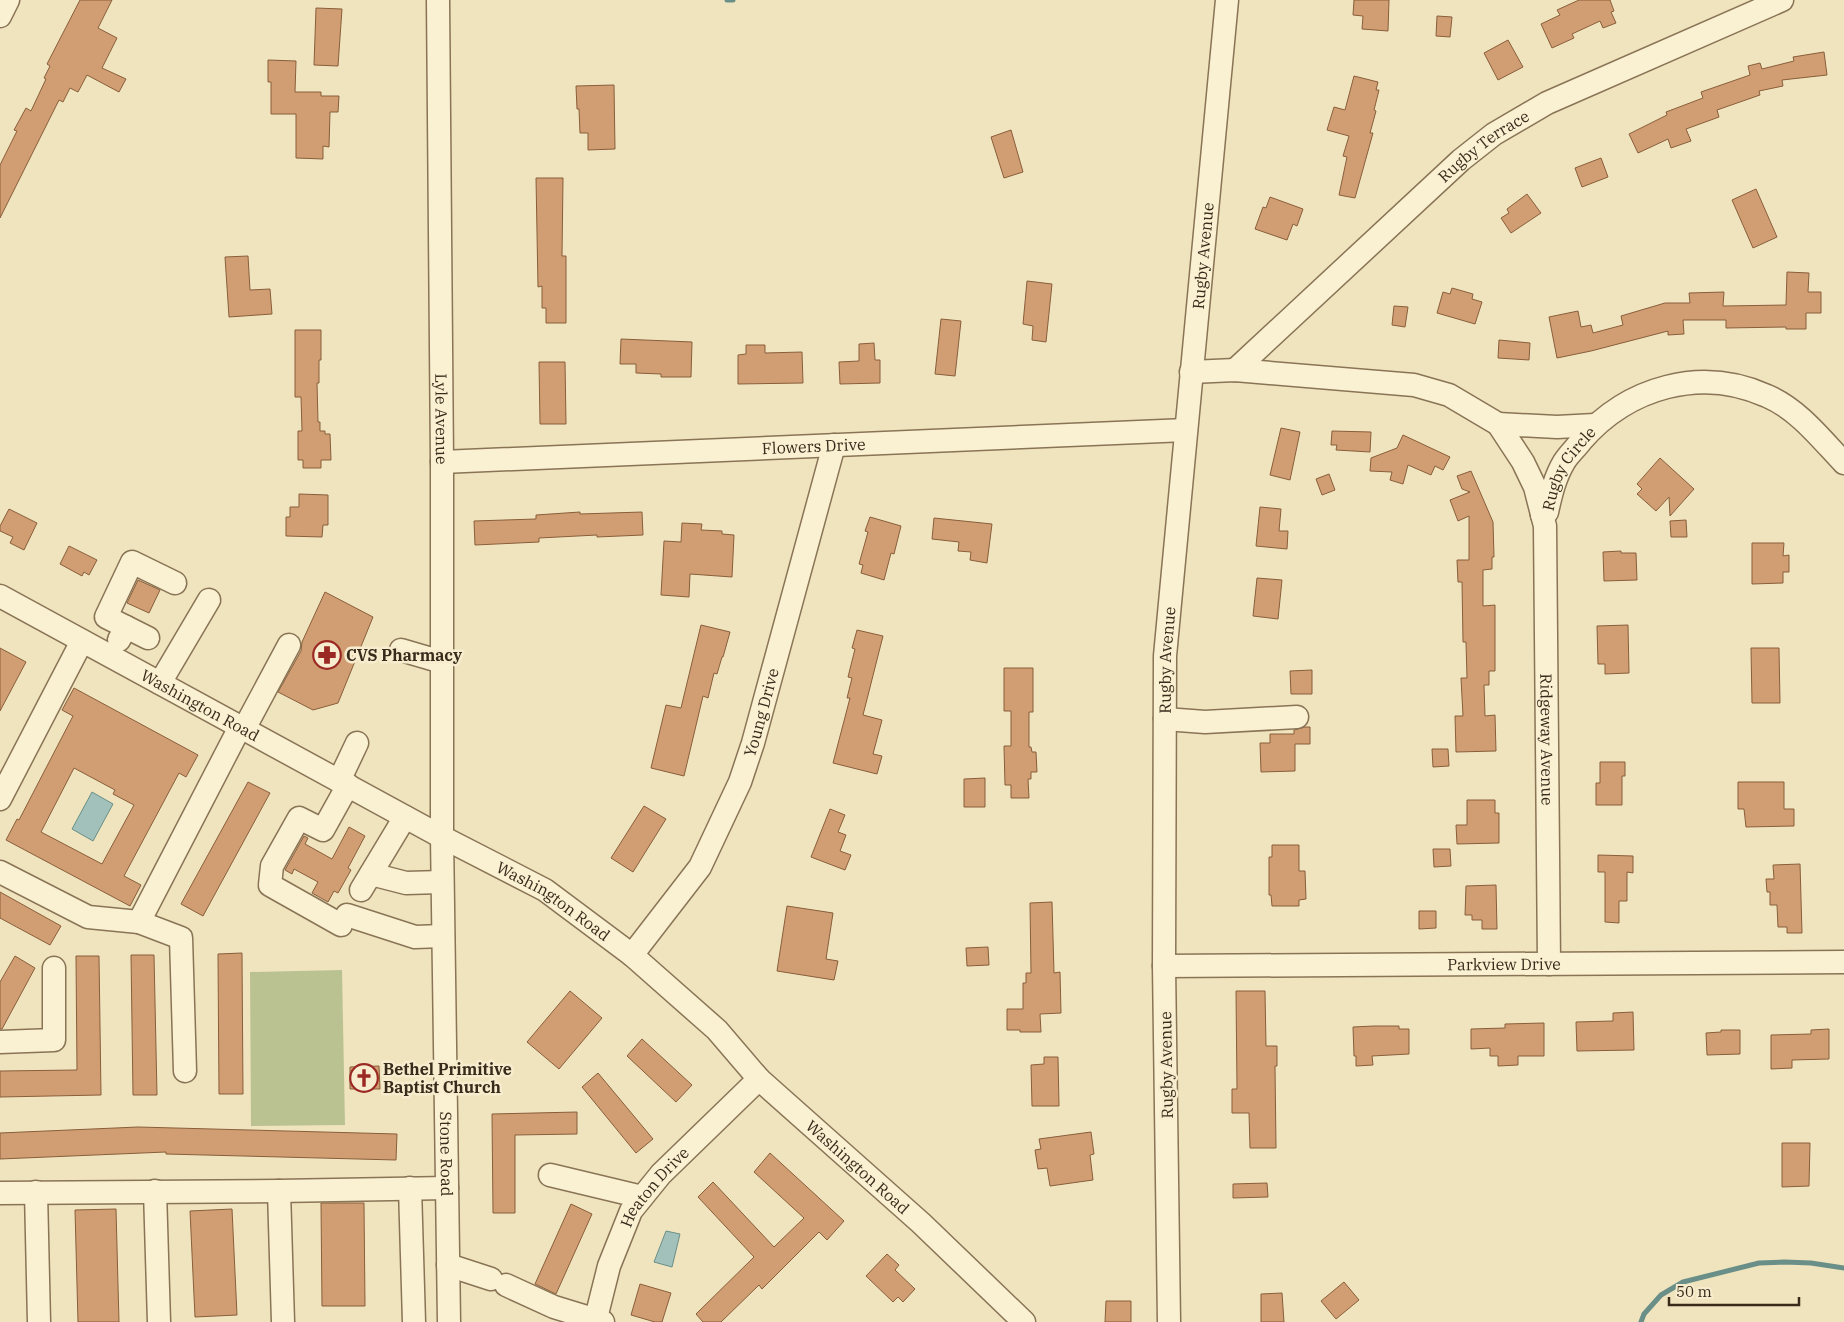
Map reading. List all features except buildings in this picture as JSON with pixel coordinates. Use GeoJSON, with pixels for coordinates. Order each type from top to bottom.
{"type":"FeatureCollection","features":[{"type":"Feature","properties":{"kind":"street"},"geometry":{"type":"LineString","coordinates":[[0,16],[8,0]]}},
{"type":"Feature","properties":{"kind":"street","name":"Lyle Avenue"},"geometry":{"type":"LineString","coordinates":[[438,0],[442,462],[442,837]]}},
{"type":"Feature","properties":{"kind":"street","name":"Rugby Avenue"},"geometry":{"type":"LineString","coordinates":[[1169,1322],[1164,966],[1165,656],[1227,0]]}},
{"type":"Feature","properties":{"kind":"street","name":"Rugby Terrace"},"geometry":{"type":"LineString","coordinates":[[1235,370],[1461,160],[1494,134],[1547,103],[1782,0]]}},
{"type":"Feature","properties":{"kind":"street","name":"Rugby Circle"},"geometry":{"type":"LineString","coordinates":[[1192,372],[1235,370],[1414,385],[1449,396],[1498,424],[1523,462],[1535,487],[1542,515],[1547,512],[1553,486],[1565,460],[1595,425],[1644,394],[1673,385],[1704,381],[1739,386],[1768,396],[1794,412],[1844,463]]}},
{"type":"Feature","properties":{"kind":"street"},"geometry":{"type":"LineString","coordinates":[[1498,424],[1557,427],[1595,425]]}},
{"type":"Feature","properties":{"kind":"street","name":"Flowers Drive"},"geometry":{"type":"LineString","coordinates":[[442,462],[1186,430]]}},
{"type":"Feature","properties":{"kind":"street","name":"Young Drive"},"geometry":{"type":"LineString","coordinates":[[632,955],[700,868],[740,782],[753,743],[834,445]]}},
{"type":"Feature","properties":{"kind":"street","name":"Ridgeway Avenue"},"geometry":{"type":"LineString","coordinates":[[1542,515],[1545,526],[1549,964]]}},
{"type":"Feature","properties":{"kind":"street"},"geometry":{"type":"LineString","coordinates":[[148,638],[106,617],[132,562],[175,583]]}},
{"type":"Feature","properties":{"kind":"street","name":"Washington Road"},"geometry":{"type":"LineString","coordinates":[[0,596],[442,837],[545,890],[632,955],[717,1030],[759,1079],[921,1223],[1024,1322]]}},
{"type":"Feature","properties":{"kind":"street"},"geometry":{"type":"LineString","coordinates":[[160,683],[209,600]]}},
{"type":"Feature","properties":{"kind":"street"},"geometry":{"type":"LineString","coordinates":[[111,657],[126,627]]}},
{"type":"Feature","properties":{"kind":"street"},"geometry":{"type":"LineString","coordinates":[[0,799],[82,641]]}},
{"type":"Feature","properties":{"kind":"street"},"geometry":{"type":"LineString","coordinates":[[139,922],[242,728],[289,645]]}},
{"type":"Feature","properties":{"kind":"street"},"geometry":{"type":"LineString","coordinates":[[401,650],[442,662]]}},
{"type":"Feature","properties":{"kind":"street"},"geometry":{"type":"LineString","coordinates":[[1165,719],[1205,722],[1297,717]]}},
{"type":"Feature","properties":{"kind":"street"},"geometry":{"type":"LineString","coordinates":[[357,743],[343,783],[323,830],[299,818],[272,866],[270,885],[344,920],[416,937],[443,936]]}},
{"type":"Feature","properties":{"kind":"street"},"geometry":{"type":"LineString","coordinates":[[405,817],[366,882],[406,884],[442,882]]}},
{"type":"Feature","properties":{"kind":"street","name":"Stone Road"},"geometry":{"type":"LineString","coordinates":[[442,837],[449,1322]]}},
{"type":"Feature","properties":{"kind":"street"},"geometry":{"type":"LineString","coordinates":[[0,872],[88,917],[139,922],[181,938],[184,1071]]}},
{"type":"Feature","properties":{"kind":"street","name":"Parkview Drive"},"geometry":{"type":"LineString","coordinates":[[1164,966],[1844,962]]}},
{"type":"Feature","properties":{"kind":"street"},"geometry":{"type":"LineString","coordinates":[[0,1042],[54,1040],[54,968]]}},
{"type":"Feature","properties":{"kind":"street","name":"Heaton Drive"},"geometry":{"type":"LineString","coordinates":[[598,1321],[609,1266],[630,1211],[661,1174],[759,1079]]}},
{"type":"Feature","properties":{"kind":"street"},"geometry":{"type":"LineString","coordinates":[[550,1175],[642,1197]]}},
{"type":"Feature","properties":{"kind":"street"},"geometry":{"type":"LineString","coordinates":[[410,1188],[414,1322]]}},
{"type":"Feature","properties":{"kind":"street"},"geometry":{"type":"LineString","coordinates":[[0,1193],[447,1188]]}},
{"type":"Feature","properties":{"kind":"street"},"geometry":{"type":"LineString","coordinates":[[155,1191],[159,1322]]}},
{"type":"Feature","properties":{"kind":"street"},"geometry":{"type":"LineString","coordinates":[[279,1191],[283,1322]]}},
{"type":"Feature","properties":{"kind":"street"},"geometry":{"type":"LineString","coordinates":[[36,1192],[40,1322]]}},
{"type":"Feature","properties":{"kind":"street"},"geometry":{"type":"LineString","coordinates":[[448,1265],[498,1282],[554,1307],[598,1321]]}},
{"type":"Feature","properties":{"kind":"green space"},"geometry":{"type":"Polygon","coordinates":[[[342,970],[345,1125],[251,1126],[250,972],[342,970]]]}},
{"type":"Feature","properties":{"kind":"water"},"geometry":{"type":"Polygon","coordinates":[[[92,792],[113,804],[93,841],[72,829],[92,792]]]}},
{"type":"Feature","properties":{"kind":"water"},"geometry":{"type":"Polygon","coordinates":[[[666,1231],[680,1234],[672,1267],[654,1262],[666,1231]]]}},
{"type":"Feature","properties":{"kind":"waterway"},"geometry":{"type":"LineString","coordinates":[[727,0],[733,0]]}},
{"type":"Feature","properties":{"kind":"waterway"},"geometry":{"type":"LineString","coordinates":[[1641,1322],[1644,1314],[1661,1295],[1683,1282],[1759,1263],[1811,1263],[1844,1268]]}},
{"type":"Feature","properties":{"kind":"place","name":"CVS Pharmacy"},"geometry":{"type":"Point","coordinates":[327,655]}},
{"type":"Feature","properties":{"kind":"place","name":"Bethel Primitive Baptist Church"},"geometry":{"type":"Point","coordinates":[364,1078]}}]}
